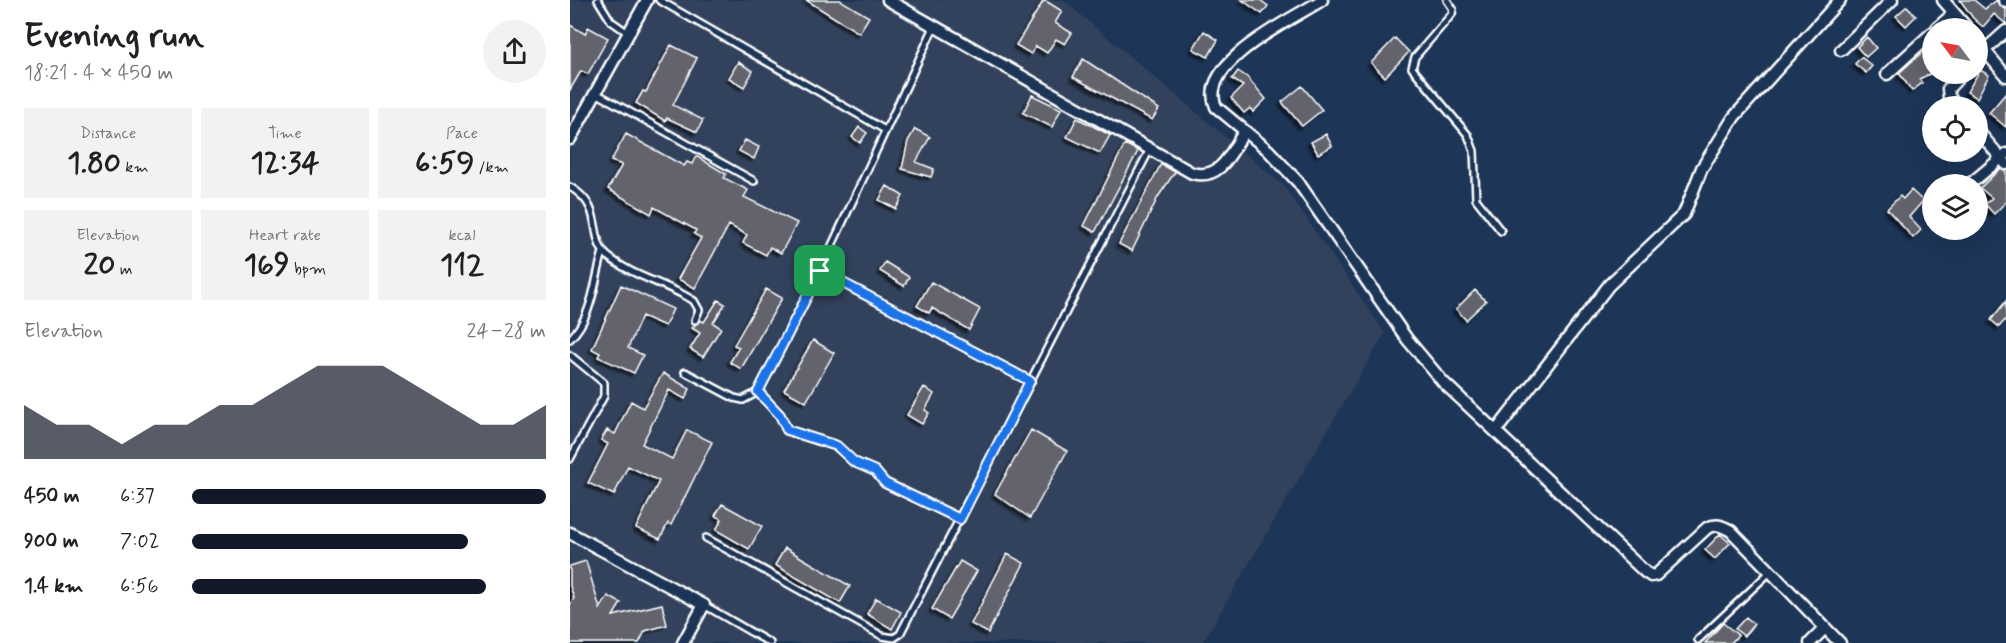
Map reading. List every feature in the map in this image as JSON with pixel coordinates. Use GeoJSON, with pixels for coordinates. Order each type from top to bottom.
{"type":"FeatureCollection","features":[{"type":"Feature","properties":{"kind":"street"},"geometry":{"type":"LineString","coordinates":[[570,139],[647,0]]}},
{"type":"Feature","properties":{"kind":"street"},"geometry":{"type":"LineString","coordinates":[[888,0],[1150,147],[1192,173],[1204,176],[1214,174],[1224,164],[1244,132]]}},
{"type":"Feature","properties":{"kind":"street"},"geometry":{"type":"LineString","coordinates":[[1322,0],[1271,28],[1218,75],[1212,86],[1211,97],[1216,106],[1268,150],[1298,182],[1407,339],[1443,382],[1651,576],[1656,575],[1714,524],[1731,531],[1840,643]]}},
{"type":"Feature","properties":{"kind":"street"},"geometry":{"type":"LineString","coordinates":[[1496,431],[1609,285],[1684,214],[1702,168],[1734,117],[1840,0]]}},
{"type":"Feature","properties":{"kind":"street"},"geometry":{"type":"LineString","coordinates":[[1840,50],[1892,0]]}},
{"type":"Feature","properties":{"kind":"street"},"geometry":{"type":"LineString","coordinates":[[1943,0],[1958,18]]}},
{"type":"Feature","properties":{"kind":"street"},"geometry":{"type":"LineString","coordinates":[[1948,18],[1954,13]]}},
{"type":"Feature","properties":{"kind":"street"},"geometry":{"type":"LineString","coordinates":[[1988,43],[2006,31]]}},
{"type":"Feature","properties":{"kind":"street"},"geometry":{"type":"LineString","coordinates":[[1887,74],[1922,42]]}},
{"type":"Feature","properties":{"kind":"street"},"geometry":{"type":"LineString","coordinates":[[1988,58],[2006,76]]}},
{"type":"Feature","properties":{"kind":"street"},"geometry":{"type":"LineString","coordinates":[[1984,174],[2004,159],[1988,142]]}},
{"type":"Feature","properties":{"kind":"street"},"geometry":{"type":"LineString","coordinates":[[570,533],[704,605],[683,643]]}},
{"type":"Feature","properties":{"kind":"street"},"geometry":{"type":"LineString","coordinates":[[1810,643],[1825,628]]}},
{"type":"Feature","properties":{"kind":"lane"},"geometry":{"type":"LineString","coordinates":[[598,0],[611,21],[628,33]]}},
{"type":"Feature","properties":{"kind":"lane"},"geometry":{"type":"LineString","coordinates":[[659,0],[885,130]]}},
{"type":"Feature","properties":{"kind":"lane"},"geometry":{"type":"LineString","coordinates":[[1447,0],[1453,9],[1452,14],[1415,57],[1412,68],[1468,135],[1474,151],[1476,199],[1501,231]]}},
{"type":"Feature","properties":{"kind":"lane"},"geometry":{"type":"LineString","coordinates":[[685,372],[734,398],[743,400],[758,392],[820,271],[934,26]]}},
{"type":"Feature","properties":{"kind":"lane"},"geometry":{"type":"LineString","coordinates":[[596,93],[754,181]]}},
{"type":"Feature","properties":{"kind":"lane"},"geometry":{"type":"LineString","coordinates":[[706,538],[882,636],[894,638],[904,629],[1150,147]]}},
{"type":"Feature","properties":{"kind":"lane"},"geometry":{"type":"LineString","coordinates":[[570,187],[587,200],[592,208],[603,252],[590,306],[582,328],[570,339]]}},
{"type":"Feature","properties":{"kind":"lane"},"geometry":{"type":"LineString","coordinates":[[603,252],[609,258],[694,301],[699,310],[695,320]]}},
{"type":"Feature","properties":{"kind":"lane"},"geometry":{"type":"LineString","coordinates":[[820,271],[1030,381]]}},
{"type":"Feature","properties":{"kind":"lane"},"geometry":{"type":"LineString","coordinates":[[570,355],[604,383],[604,396],[570,459]]}},
{"type":"Feature","properties":{"kind":"lane"},"geometry":{"type":"LineString","coordinates":[[758,392],[780,415],[787,430],[837,446],[854,462],[875,471],[885,483],[960,519]]}},
{"type":"Feature","properties":{"kind":"lane"},"geometry":{"type":"LineString","coordinates":[[1698,640],[1770,572]]}},
{"type":"Feature","properties":{"kind":"lane"},"geometry":{"type":"LineString","coordinates":[[704,605],[770,643]]}},
{"type":"Feature","properties":{"kind":"shaded area"},"geometry":{"type":"Polygon","coordinates":[[[570,0],[1063,0],[1283,185],[1385,333],[1202,643],[570,643],[570,0]]]}},
{"type":"Feature","properties":{"kind":"building"},"geometry":{"type":"Polygon","coordinates":[[[806,0],[840,0],[869,17],[859,33],[806,0]]]}},
{"type":"Feature","properties":{"kind":"building"},"geometry":{"type":"Polygon","coordinates":[[[1044,0],[1062,11],[1055,23],[1072,33],[1065,44],[1056,39],[1047,53],[1036,46],[1031,54],[1016,45],[1044,0]]]}},
{"type":"Feature","properties":{"kind":"building"},"geometry":{"type":"Polygon","coordinates":[[[1242,0],[1260,0],[1268,6],[1262,14],[1242,0]]]}},
{"type":"Feature","properties":{"kind":"building"},"geometry":{"type":"Polygon","coordinates":[[[1960,0],[1974,0],[1985,9],[1997,0],[1999,5],[2006,9],[2006,24],[1994,14],[1988,21],[1988,18],[1973,18],[1960,0]]]}},
{"type":"Feature","properties":{"kind":"building"},"geometry":{"type":"Polygon","coordinates":[[[1907,6],[1916,16],[1906,26],[1896,16],[1907,6]]]}},
{"type":"Feature","properties":{"kind":"building"},"geometry":{"type":"Polygon","coordinates":[[[570,25],[585,34],[588,27],[608,38],[588,74],[581,71],[570,90],[570,25]]]}},
{"type":"Feature","properties":{"kind":"building"},"geometry":{"type":"Polygon","coordinates":[[[1204,31],[1218,40],[1208,57],[1193,49],[1204,31]]]}},
{"type":"Feature","properties":{"kind":"building"},"geometry":{"type":"Polygon","coordinates":[[[1867,37],[1876,48],[1866,57],[1857,47],[1867,37]]]}},
{"type":"Feature","properties":{"kind":"building"},"geometry":{"type":"Polygon","coordinates":[[[1395,38],[1409,52],[1385,77],[1371,63],[1395,38]]]}},
{"type":"Feature","properties":{"kind":"building"},"geometry":{"type":"Polygon","coordinates":[[[671,45],[697,58],[673,105],[703,120],[697,132],[667,118],[665,121],[636,103],[643,91],[646,92],[671,45]]]}},
{"type":"Feature","properties":{"kind":"building"},"geometry":{"type":"Polygon","coordinates":[[[1922,52],[1922,78],[1919,79],[1922,83],[1912,91],[1899,73],[1922,52]]]}},
{"type":"Feature","properties":{"kind":"building"},"geometry":{"type":"Polygon","coordinates":[[[1861,57],[1872,66],[1866,73],[1855,64],[1861,57]]]}},
{"type":"Feature","properties":{"kind":"building"},"geometry":{"type":"Polygon","coordinates":[[[1083,59],[1159,109],[1152,120],[1073,77],[1083,59]]]}},
{"type":"Feature","properties":{"kind":"building"},"geometry":{"type":"Polygon","coordinates":[[[738,62],[753,71],[744,87],[729,78],[738,62]]]}},
{"type":"Feature","properties":{"kind":"building"},"geometry":{"type":"Polygon","coordinates":[[[1238,71],[1247,77],[1266,99],[1253,112],[1250,108],[1244,113],[1231,98],[1243,86],[1232,79],[1238,71]]]}},
{"type":"Feature","properties":{"kind":"building"},"geometry":{"type":"Polygon","coordinates":[[[1972,84],[1984,84],[1978,96],[1967,92],[1972,84]]]}},
{"type":"Feature","properties":{"kind":"building"},"geometry":{"type":"Polygon","coordinates":[[[1302,86],[1322,110],[1302,126],[1282,102],[1302,86]]]}},
{"type":"Feature","properties":{"kind":"building"},"geometry":{"type":"Polygon","coordinates":[[[2006,93],[2006,127],[1989,113],[2006,93]]]}},
{"type":"Feature","properties":{"kind":"building"},"geometry":{"type":"Polygon","coordinates":[[[1032,95],[1061,109],[1052,127],[1023,113],[1032,95]]]}},
{"type":"Feature","properties":{"kind":"building"},"geometry":{"type":"Polygon","coordinates":[[[1077,118],[1110,135],[1100,153],[1067,137],[1077,118]]]}},
{"type":"Feature","properties":{"kind":"building"},"geometry":{"type":"Polygon","coordinates":[[[859,127],[867,133],[860,143],[852,137],[859,127]]]}},
{"type":"Feature","properties":{"kind":"building"},"geometry":{"type":"Polygon","coordinates":[[[915,129],[930,137],[916,162],[934,169],[931,177],[902,169],[908,141],[915,129]]]}},
{"type":"Feature","properties":{"kind":"building"},"geometry":{"type":"Polygon","coordinates":[[[626,134],[684,166],[687,162],[692,164],[696,156],[726,174],[724,178],[748,190],[744,197],[797,223],[781,253],[770,247],[766,255],[743,243],[747,235],[729,225],[695,288],[678,279],[701,238],[694,234],[696,230],[654,207],[651,214],[608,189],[622,165],[611,161],[626,134]]]}},
{"type":"Feature","properties":{"kind":"building"},"geometry":{"type":"Polygon","coordinates":[[[1326,134],[1332,146],[1318,154],[1311,142],[1326,134]]]}},
{"type":"Feature","properties":{"kind":"building"},"geometry":{"type":"Polygon","coordinates":[[[745,140],[759,147],[754,159],[739,151],[745,140]]]}},
{"type":"Feature","properties":{"kind":"building"},"geometry":{"type":"Polygon","coordinates":[[[1125,144],[1138,151],[1095,232],[1084,226],[1125,144]]]}},
{"type":"Feature","properties":{"kind":"building"},"geometry":{"type":"Polygon","coordinates":[[[1161,164],[1175,172],[1158,197],[1132,251],[1119,244],[1161,164]]]}},
{"type":"Feature","properties":{"kind":"building"},"geometry":{"type":"Polygon","coordinates":[[[2000,169],[2006,171],[2006,202],[1994,214],[1988,207],[1988,201],[1992,198],[1988,195],[1988,180],[2000,169]]]}},
{"type":"Feature","properties":{"kind":"building"},"geometry":{"type":"Polygon","coordinates":[[[887,186],[903,196],[896,209],[879,200],[887,186]]]}},
{"type":"Feature","properties":{"kind":"building"},"geometry":{"type":"Polygon","coordinates":[[[1911,190],[1922,200],[1909,217],[1921,230],[1913,238],[1887,209],[1900,196],[1903,199],[1911,190]]]}},
{"type":"Feature","properties":{"kind":"building"},"geometry":{"type":"Polygon","coordinates":[[[885,262],[909,277],[904,286],[880,271],[885,262]]]}},
{"type":"Feature","properties":{"kind":"building"},"geometry":{"type":"Polygon","coordinates":[[[931,282],[980,309],[969,330],[932,308],[929,313],[917,306],[931,282]]]}},
{"type":"Feature","properties":{"kind":"building"},"geometry":{"type":"Polygon","coordinates":[[[621,285],[673,309],[665,326],[642,316],[628,348],[643,355],[634,373],[598,357],[600,353],[592,349],[621,285]]]}},
{"type":"Feature","properties":{"kind":"building"},"geometry":{"type":"Polygon","coordinates":[[[766,289],[782,298],[741,369],[730,362],[739,347],[734,345],[766,289]]]}},
{"type":"Feature","properties":{"kind":"building"},"geometry":{"type":"Polygon","coordinates":[[[1475,290],[1486,301],[1466,320],[1456,309],[1475,290]]]}},
{"type":"Feature","properties":{"kind":"building"},"geometry":{"type":"Polygon","coordinates":[[[718,300],[725,304],[713,323],[721,328],[703,357],[690,349],[700,333],[692,328],[700,320],[704,322],[718,300]]]}},
{"type":"Feature","properties":{"kind":"building"},"geometry":{"type":"Polygon","coordinates":[[[2006,301],[2006,319],[1999,327],[1991,320],[2006,301]]]}},
{"type":"Feature","properties":{"kind":"building"},"geometry":{"type":"Polygon","coordinates":[[[813,340],[834,353],[806,402],[784,390],[813,340]]]}},
{"type":"Feature","properties":{"kind":"building"},"geometry":{"type":"Polygon","coordinates":[[[663,373],[690,389],[685,399],[669,390],[642,444],[672,459],[687,430],[712,442],[671,525],[668,523],[660,539],[636,528],[659,481],[628,466],[614,495],[588,483],[608,444],[601,440],[607,430],[615,434],[631,401],[643,408],[663,373]]]}},
{"type":"Feature","properties":{"kind":"building"},"geometry":{"type":"Polygon","coordinates":[[[924,387],[934,394],[925,410],[929,413],[922,424],[907,415],[924,387]]]}},
{"type":"Feature","properties":{"kind":"building"},"geometry":{"type":"Polygon","coordinates":[[[1031,430],[1067,451],[1030,518],[995,494],[1031,430]]]}},
{"type":"Feature","properties":{"kind":"building"},"geometry":{"type":"Polygon","coordinates":[[[722,504],[762,526],[749,549],[716,530],[722,519],[715,516],[722,504]]]}},
{"type":"Feature","properties":{"kind":"building"},"geometry":{"type":"Polygon","coordinates":[[[1720,534],[1730,543],[1715,559],[1705,550],[1720,534]]]}},
{"type":"Feature","properties":{"kind":"building"},"geometry":{"type":"Polygon","coordinates":[[[785,548],[850,586],[840,603],[775,565],[785,548]]]}},
{"type":"Feature","properties":{"kind":"building"},"geometry":{"type":"Polygon","coordinates":[[[1007,554],[1024,563],[988,633],[971,624],[1007,554]]]}},
{"type":"Feature","properties":{"kind":"building"},"geometry":{"type":"Polygon","coordinates":[[[586,561],[600,609],[608,596],[621,603],[613,616],[662,604],[667,625],[645,631],[639,643],[570,643],[570,605],[574,598],[570,586],[570,566],[586,561]]]}},
{"type":"Feature","properties":{"kind":"building"},"geometry":{"type":"Polygon","coordinates":[[[960,561],[977,571],[949,619],[932,609],[960,561]]]}},
{"type":"Feature","properties":{"kind":"building"},"geometry":{"type":"Polygon","coordinates":[[[876,598],[901,612],[892,629],[867,614],[876,598]]]}},
{"type":"Feature","properties":{"kind":"building"},"geometry":{"type":"Polygon","coordinates":[[[1746,617],[1754,624],[1744,636],[1735,629],[1746,617]]]}},
{"type":"Feature","properties":{"kind":"building"},"geometry":{"type":"Polygon","coordinates":[[[1723,623],[1738,635],[1731,643],[1705,643],[1723,623]]]}},
{"type":"Feature","properties":{"kind":"route"},"geometry":{"type":"LineString","coordinates":[[820,271],[1030,381],[960,519],[900,488],[885,483],[875,471],[854,462],[837,446],[811,440],[787,430],[780,415],[758,392],[820,271]]}}]}
